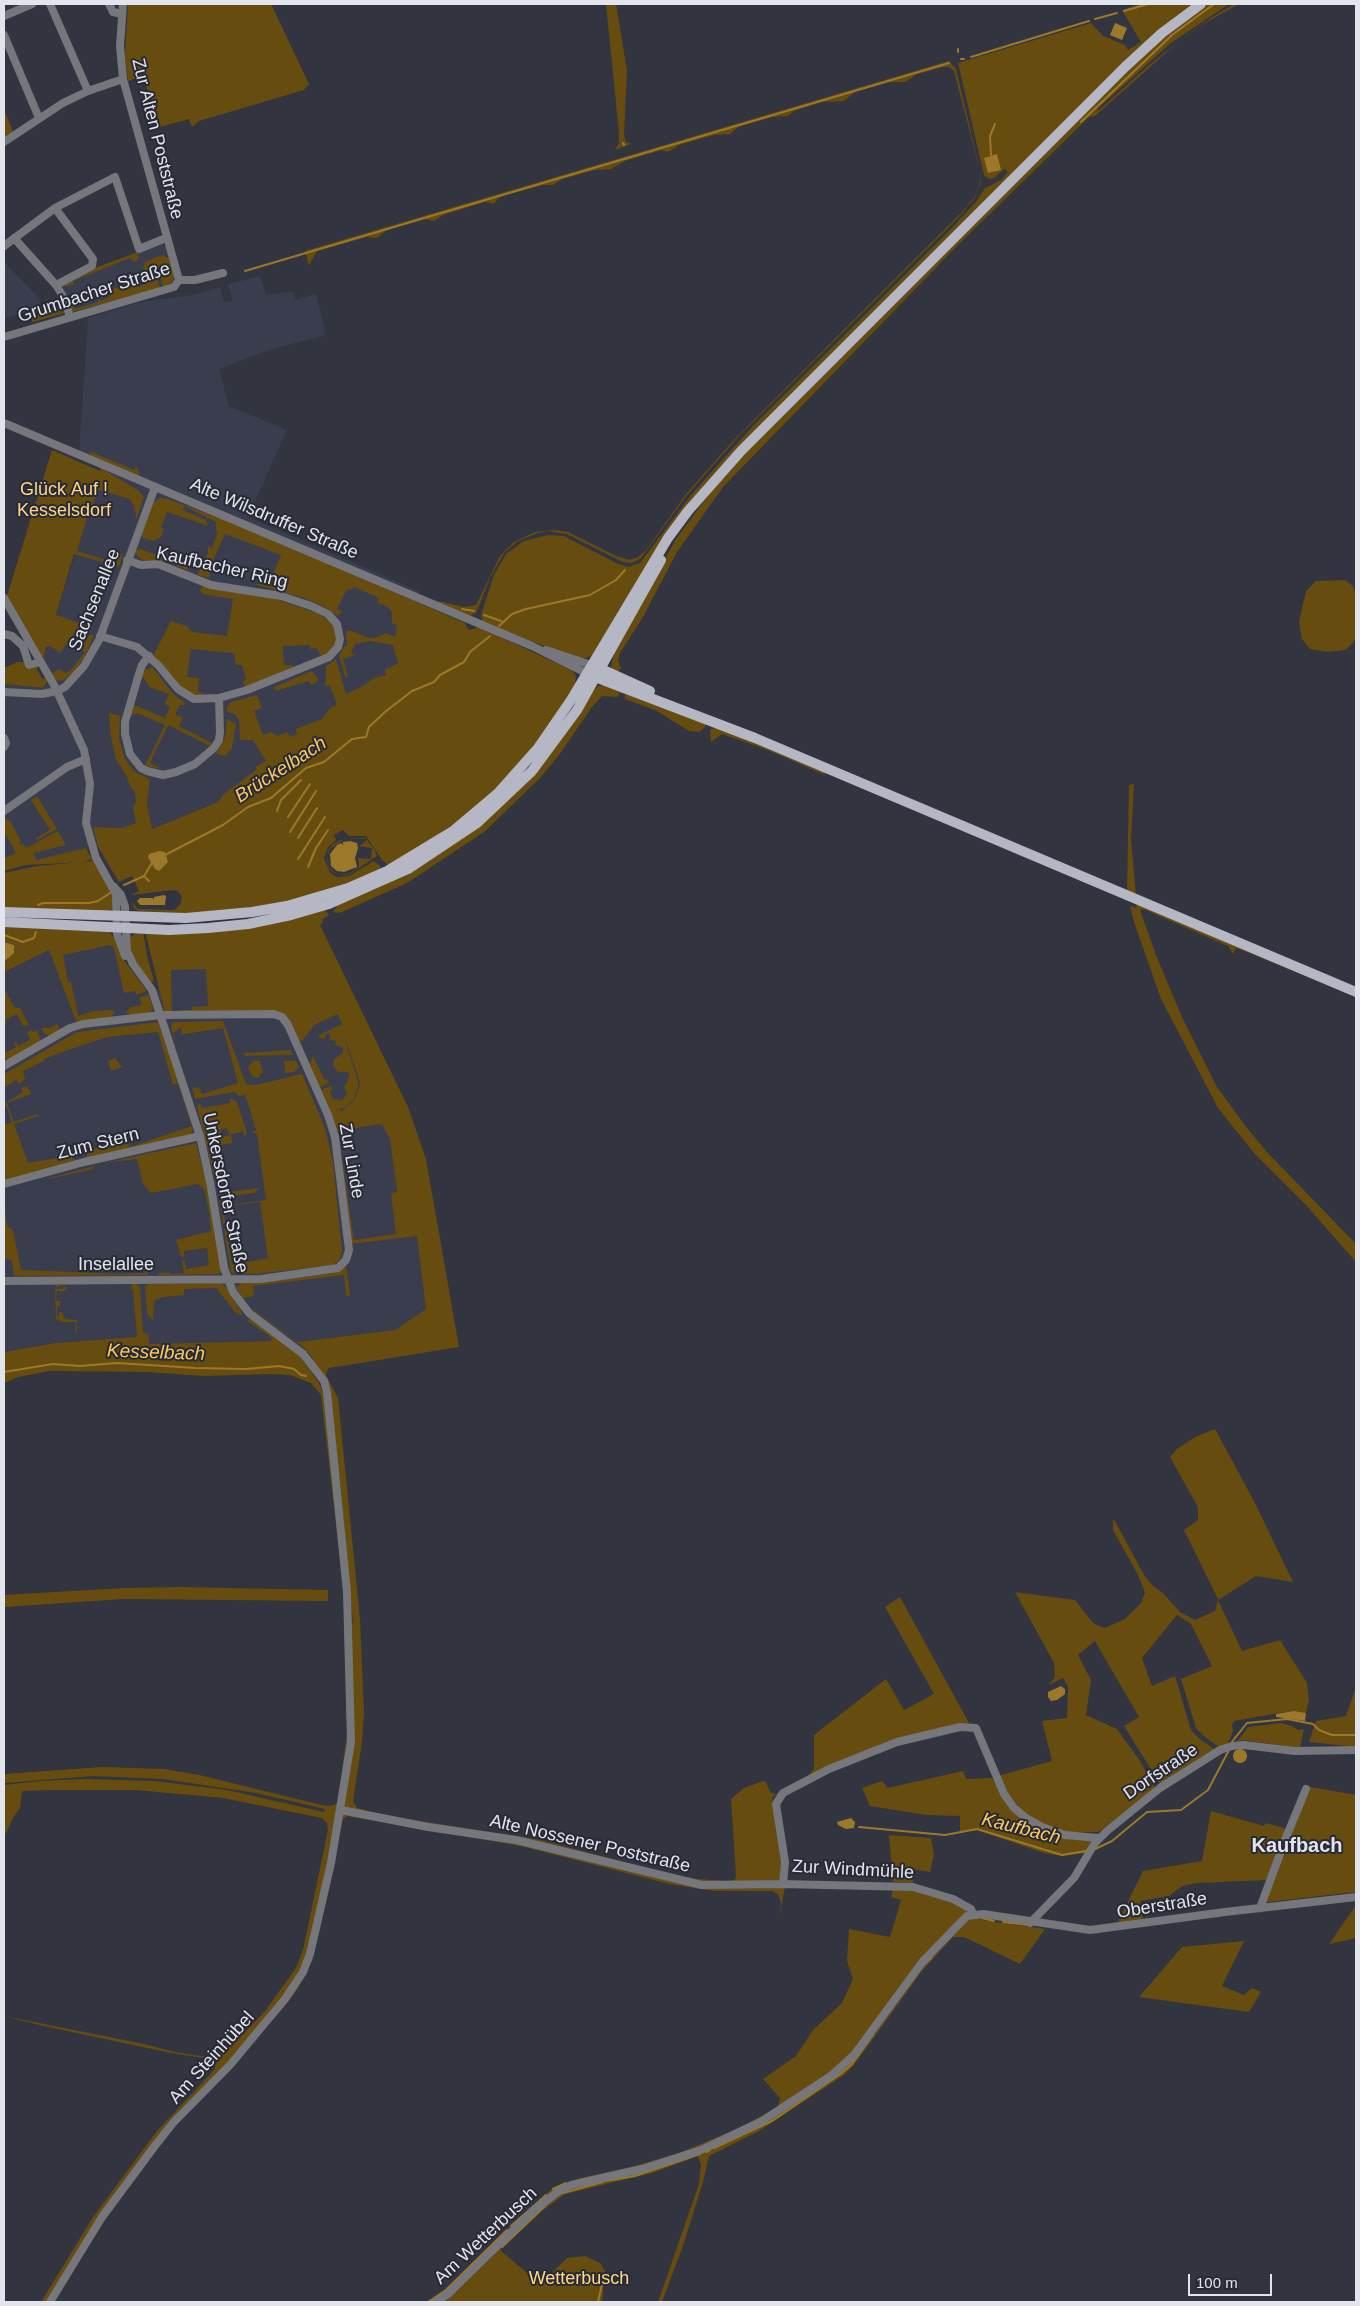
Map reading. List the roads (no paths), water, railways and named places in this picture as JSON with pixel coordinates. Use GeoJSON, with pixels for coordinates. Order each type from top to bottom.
{"type":"FeatureCollection","features":[{"type":"Feature","properties":{"kind":"main road"},"geometry":{"type":"LineString","coordinates":[[4,922],[122,928],[208,928],[270,920],[329,904],[408,869],[454,840],[515,789],[559,737],[594,671],[666,551],[702,496],[741,451],[1107,85],[1162,33],[1200,5]]}},
{"type":"Feature","properties":{"kind":"main road"},"geometry":{"type":"LineString","coordinates":[[594,671],[1356,992]]}},
{"type":"Feature","properties":{"kind":"main road"},"geometry":{"type":"LineString","coordinates":[[4,912],[122,917],[208,918],[287,906],[348,888],[404,862],[453,831],[474,814],[514,776],[554,726],[594,671]]}},
{"type":"Feature","properties":{"kind":"street"},"geometry":{"type":"LineString","coordinates":[[4,16],[32,4]]}},
{"type":"Feature","properties":{"kind":"street"},"geometry":{"type":"LineString","coordinates":[[50,4],[88,91]]}},
{"type":"Feature","properties":{"kind":"street"},"geometry":{"type":"LineString","coordinates":[[109,4],[113,12],[122,14]]}},
{"type":"Feature","properties":{"kind":"street","name":"Zur Alten Poststraße"},"geometry":{"type":"LineString","coordinates":[[123,4],[120,46],[123,79],[166,238],[178,270],[179,280]]}},
{"type":"Feature","properties":{"kind":"street"},"geometry":{"type":"LineString","coordinates":[[4,35],[39,118]]}},
{"type":"Feature","properties":{"kind":"street"},"geometry":{"type":"LineString","coordinates":[[6,140],[39,118],[88,91],[123,79]]}},
{"type":"Feature","properties":{"kind":"street"},"geometry":{"type":"LineString","coordinates":[[4,246],[55,208],[115,177],[139,249],[166,238]]}},
{"type":"Feature","properties":{"kind":"street"},"geometry":{"type":"LineString","coordinates":[[55,208],[94,263],[56,285]]}},
{"type":"Feature","properties":{"kind":"street"},"geometry":{"type":"LineString","coordinates":[[14,238],[56,285],[64,298],[70,317]]}},
{"type":"Feature","properties":{"kind":"street","name":"Grumbacher Straße"},"geometry":{"type":"LineString","coordinates":[[4,337],[174,287],[179,280],[195,280],[223,273]]}},
{"type":"Feature","properties":{"kind":"street","name":"Alte Wilsdruffer Straße"},"geometry":{"type":"LineString","coordinates":[[4,423],[594,671]]}},
{"type":"Feature","properties":{"kind":"street","name":"Sachsenallee"},"geometry":{"type":"LineString","coordinates":[[57,692],[65,687],[84,666],[100,636],[155,487]]}},
{"type":"Feature","properties":{"kind":"street","name":"Kaufbacher Ring"},"geometry":{"type":"LineString","coordinates":[[100,636],[137,647],[149,656],[186,696],[194,699],[219,698],[247,690],[329,657],[338,647],[340,639],[337,624],[328,614],[281,596],[211,584],[158,564],[141,565],[128,560]]}},
{"type":"Feature","properties":{"kind":"street","name":"Unkersdorfer Straße"},"geometry":{"type":"LineString","coordinates":[[4,598],[57,692],[86,759],[90,784],[87,828],[96,858],[113,886],[117,899],[122,917],[126,959],[152,990],[200,1136],[228,1279],[233,1292],[248,1313],[303,1354],[324,1381],[327,1392],[347,1595],[351,1742],[341,1810]]}},
{"type":"Feature","properties":{"kind":"street"},"geometry":{"type":"LineString","coordinates":[[4,634],[12,636],[23,646],[29,665],[40,662]]}},
{"type":"Feature","properties":{"kind":"street"},"geometry":{"type":"LineString","coordinates":[[149,656],[142,665],[125,722],[125,734],[130,754],[141,768],[163,775],[176,772],[195,764],[210,751],[218,740],[220,732],[219,698]]}},
{"type":"Feature","properties":{"kind":"street"},"geometry":{"type":"LineString","coordinates":[[4,692],[42,694],[57,692]]}},
{"type":"Feature","properties":{"kind":"street"},"geometry":{"type":"LineString","coordinates":[[4,738],[6,743],[4,747]]}},
{"type":"Feature","properties":{"kind":"street"},"geometry":{"type":"LineString","coordinates":[[4,810],[67,767],[86,759]]}},
{"type":"Feature","properties":{"kind":"street","name":"Zur Linde"},"geometry":{"type":"LineString","coordinates":[[161,1015],[274,1014],[282,1017],[291,1032],[328,1116],[335,1137],[349,1250],[346,1260],[338,1268],[328,1271],[261,1279],[228,1279]]}},
{"type":"Feature","properties":{"kind":"street"},"geometry":{"type":"LineString","coordinates":[[4,1066],[76,1025],[161,1015]]}},
{"type":"Feature","properties":{"kind":"street","name":"Zum Stern"},"geometry":{"type":"LineString","coordinates":[[4,1184],[84,1162],[200,1136]]}},
{"type":"Feature","properties":{"kind":"street","name":"Inselallee"},"geometry":{"type":"LineString","coordinates":[[4,1281],[228,1279]]}},
{"type":"Feature","properties":{"kind":"street","name":"Zur Windmühle"},"geometry":{"type":"LineString","coordinates":[[973,1914],[971,1909],[953,1899],[913,1888],[783,1884],[785,1862],[776,1804],[783,1793],[829,1769],[897,1742],[960,1727],[976,1728],[1004,1794],[1014,1808],[1026,1818],[1042,1827],[1065,1835],[1099,1838]]}},
{"type":"Feature","properties":{"kind":"street","name":"Dorfstraße"},"geometry":{"type":"LineString","coordinates":[[1030,1923],[1074,1878],[1099,1838],[1160,1788],[1220,1750],[1232,1746],[1260,1746],[1303,1752],[1356,1750]]}},
{"type":"Feature","properties":{"kind":"street"},"geometry":{"type":"LineString","coordinates":[[1260,1908],[1289,1828],[1306,1789]]}},
{"type":"Feature","properties":{"kind":"street","name":"Alte Nossener Poststraße"},"geometry":{"type":"LineString","coordinates":[[341,1810],[428,1828],[516,1840],[702,1885],[783,1884]]}},
{"type":"Feature","properties":{"kind":"street","name":"Am Steinhübel"},"geometry":{"type":"LineString","coordinates":[[50,2302],[102,2218],[154,2147],[184,2111],[230,2065],[295,1986],[310,1954],[341,1810]]}},
{"type":"Feature","properties":{"kind":"street","name":"Oberstraße"},"geometry":{"type":"LineString","coordinates":[[973,1914],[1030,1923],[1099,1930],[1356,1896]]}},
{"type":"Feature","properties":{"kind":"street","name":"Am Wetterbusch"},"geometry":{"type":"LineString","coordinates":[[436,2302],[448,2294],[534,2210],[559,2191],[571,2185],[642,2169],[701,2150],[740,2133],[783,2109],[832,2075],[849,2060],[920,1964],[961,1921],[973,1914]]}},
{"type":"Feature","properties":{"kind":"waterway"},"geometry":{"type":"LineString","coordinates":[[1124,11],[1148,4]]}},
{"type":"Feature","properties":{"kind":"waterway"},"geometry":{"type":"LineString","coordinates":[[1081,122],[1172,35],[1214,4]]}},
{"type":"Feature","properties":{"kind":"waterway"},"geometry":{"type":"LineString","coordinates":[[1095,19],[1117,13]]}},
{"type":"Feature","properties":{"kind":"waterway"},"geometry":{"type":"LineString","coordinates":[[971,57],[1089,21]]}},
{"type":"Feature","properties":{"kind":"waterway"},"geometry":{"type":"LineString","coordinates":[[245,271],[949,63]]}},
{"type":"Feature","properties":{"kind":"waterway"},"geometry":{"type":"LineString","coordinates":[[991,155],[990,136],[995,124]]}},
{"type":"Feature","properties":{"kind":"waterway","name":"Brückelbach"},"geometry":{"type":"LineString","coordinates":[[499,626],[512,614],[526,609],[590,595],[616,580],[625,570]]}},
{"type":"Feature","properties":{"kind":"waterway"},"geometry":{"type":"LineString","coordinates":[[462,609],[474,611]]}},
{"type":"Feature","properties":{"kind":"waterway"},"geometry":{"type":"LineString","coordinates":[[484,615],[501,621]]}},
{"type":"Feature","properties":{"kind":"waterway","name":"Brückelbach"},"geometry":{"type":"LineString","coordinates":[[165,855],[223,825],[248,807],[271,798],[306,768],[324,762],[352,739],[366,737],[369,727],[385,712],[412,691],[434,682],[440,675],[464,662],[470,652],[490,636]]}},
{"type":"Feature","properties":{"kind":"waterway"},"geometry":{"type":"LineString","coordinates":[[277,811],[281,800],[301,780]]}},
{"type":"Feature","properties":{"kind":"waterway"},"geometry":{"type":"LineString","coordinates":[[288,817],[310,784]]}},
{"type":"Feature","properties":{"kind":"waterway"},"geometry":{"type":"LineString","coordinates":[[290,832],[316,791]]}},
{"type":"Feature","properties":{"kind":"waterway"},"geometry":{"type":"LineString","coordinates":[[298,838],[317,808]]}},
{"type":"Feature","properties":{"kind":"waterway"},"geometry":{"type":"LineString","coordinates":[[298,859],[325,817]]}},
{"type":"Feature","properties":{"kind":"waterway"},"geometry":{"type":"LineString","coordinates":[[308,867],[316,848],[328,830]]}},
{"type":"Feature","properties":{"kind":"waterway","name":"Brückelbach"},"geometry":{"type":"LineString","coordinates":[[124,885],[144,876],[152,863]]}},
{"type":"Feature","properties":{"kind":"waterway","name":"Brückelbach"},"geometry":{"type":"LineString","coordinates":[[144,876],[149,881]]}},
{"type":"Feature","properties":{"kind":"waterway","name":"Brückelbach"},"geometry":{"type":"LineString","coordinates":[[38,905],[43,903],[89,903],[98,901],[110,893]]}},
{"type":"Feature","properties":{"kind":"waterway","name":"Brückelbach"},"geometry":{"type":"LineString","coordinates":[[4,935],[23,942],[34,938],[36,932]]}},
{"type":"Feature","properties":{"kind":"waterway","name":"Kesselbach"},"geometry":{"type":"LineString","coordinates":[[4,1372],[53,1364],[80,1366],[117,1363],[246,1369],[279,1366],[294,1369],[301,1375],[306,1376]]}},
{"type":"Feature","properties":{"kind":"waterway","name":"Kaufbach"},"geometry":{"type":"LineString","coordinates":[[1231,1743],[1247,1723],[1287,1719],[1313,1724],[1319,1730],[1332,1735],[1356,1735]]}},
{"type":"Feature","properties":{"kind":"waterway","name":"Kaufbach"},"geometry":{"type":"LineString","coordinates":[[1095,1849],[1112,1841],[1147,1812],[1181,1810],[1208,1790],[1229,1750]]}},
{"type":"Feature","properties":{"kind":"waterway","name":"Kaufbach"},"geometry":{"type":"LineString","coordinates":[[859,1827],[945,1835],[977,1829],[1062,1855],[1086,1851]]}},
{"type":"Feature","properties":{"kind":"waterway"},"geometry":{"type":"LineString","coordinates":[[981,1918],[994,1921]]}},
{"type":"Feature","properties":{"kind":"waterway"},"geometry":{"type":"LineString","coordinates":[[1003,1922],[1028,1925]]}},
{"type":"Feature","properties":{"kind":"waterway"},"geometry":{"type":"LineString","coordinates":[[925,1964],[932,1957]]}},
{"type":"Feature","properties":{"kind":"waterway"},"geometry":{"type":"LineString","coordinates":[[714,2148],[772,2121],[842,2073],[852,2064],[873,2035]]}},
{"type":"Feature","properties":{"kind":"waterway"},"geometry":{"type":"LineString","coordinates":[[706,2152],[710,2150]]}},
{"type":"Feature","properties":{"kind":"waterway"},"geometry":{"type":"LineString","coordinates":[[606,2181],[635,2176],[700,2154]]}},
{"type":"Feature","properties":{"kind":"waterway"},"geometry":{"type":"LineString","coordinates":[[563,2193],[603,2182]]}},
{"type":"Feature","properties":{"kind":"waterway"},"geometry":{"type":"LineString","coordinates":[[553,2189],[566,2183]]}},
{"type":"Feature","properties":{"kind":"waterway"},"geometry":{"type":"LineString","coordinates":[[511,2226],[546,2195]]}},
{"type":"Feature","properties":{"kind":"waterway"},"geometry":{"type":"LineString","coordinates":[[502,2247],[545,2206]]}},
{"type":"Feature","properties":{"kind":"waterway"},"geometry":{"type":"LineString","coordinates":[[428,2302],[446,2290],[507,2230]]}},
{"type":"Feature","properties":{"kind":"waterway"},"geometry":{"type":"LineString","coordinates":[[598,2302],[603,2279]]}},
{"type":"Feature","properties":{"kind":"district","name":"Kaufbach"},"geometry":{"type":"Point","coordinates":[1297,1846]}},
{"type":"Feature","properties":{"kind":"park label","name":"Glück Auf ! Kesselsdorf"},"geometry":{"type":"Point","coordinates":[64,500]}},
{"type":"Feature","properties":{"kind":"park label","name":"Wetterbusch"},"geometry":{"type":"Point","coordinates":[579,2279]}}]}
